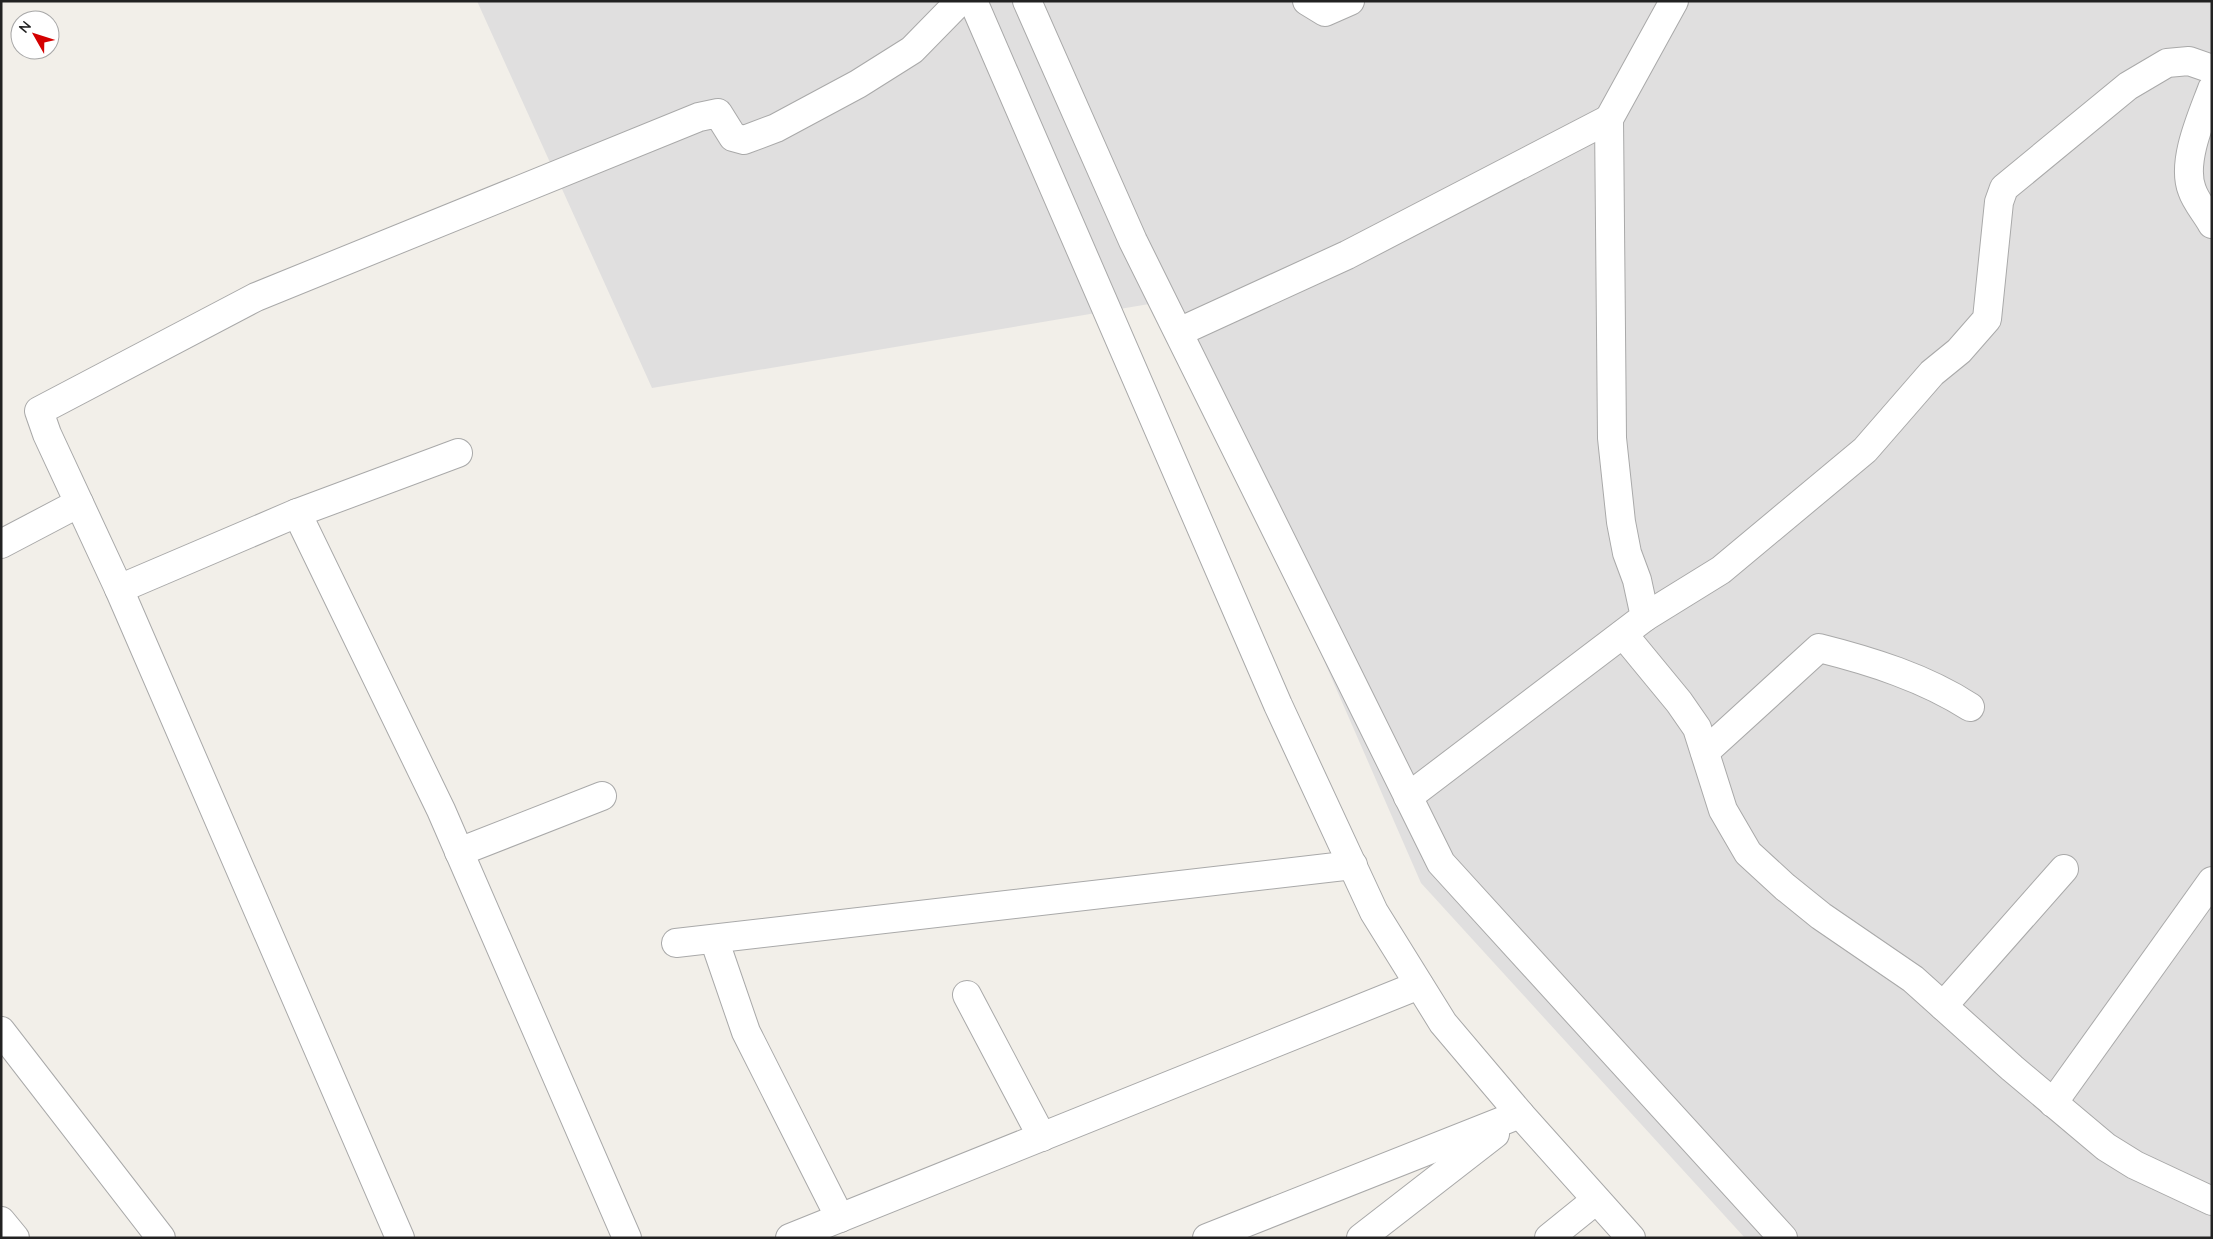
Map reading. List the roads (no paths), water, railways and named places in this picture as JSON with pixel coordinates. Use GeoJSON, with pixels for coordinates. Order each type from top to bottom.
{"type":"FeatureCollection","features":[{"type":"Feature","properties":{"kind":"street"},"geometry":{"type":"LineString","coordinates":[[400,1238],[119,589],[47,434],[39,411],[256,297],[699,117],[718,113],[733,137],[744,140],[776,128],[858,84],[912,50],[960,1]]}},
{"type":"Feature","properties":{"kind":"street"},"geometry":{"type":"LineString","coordinates":[[973,1],[1278,705],[1374,912],[1443,1023],[1520,1114],[1631,1238]]}},
{"type":"Feature","properties":{"kind":"street"},"geometry":{"type":"LineString","coordinates":[[1027,1],[1134,241],[1441,863],[1783,1238]]}},
{"type":"Feature","properties":{"kind":"street"},"geometry":{"type":"LineString","coordinates":[[1307,1],[1325,12],[1350,1]]}},
{"type":"Feature","properties":{"kind":"street"},"geometry":{"type":"LineString","coordinates":[[1645,617],[1637,580],[1627,553],[1621,522],[1612,438],[1609,119],[1674,1]]}},
{"type":"Feature","properties":{"kind":"street"},"geometry":{"type":"LineString","coordinates":[[1408,797],[1645,617],[1721,570],[1865,450],[1932,373],[1959,351],[1987,319],[1999,202],[2004,188],[2128,86],[2166,63],[2189,61],[2212,70]]}},
{"type":"Feature","properties":{"kind":"street"},"geometry":{"type":"LineString","coordinates":[[2212,89],[2199,125],[2189,173],[2192,190],[2212,224]]}},
{"type":"Feature","properties":{"kind":"street"},"geometry":{"type":"LineString","coordinates":[[1178,332],[1347,255],[1609,119]]}},
{"type":"Feature","properties":{"kind":"street"},"geometry":{"type":"LineString","coordinates":[[119,589],[297,513],[458,453]]}},
{"type":"Feature","properties":{"kind":"street"},"geometry":{"type":"LineString","coordinates":[[1,544],[79,503]]}},
{"type":"Feature","properties":{"kind":"street"},"geometry":{"type":"LineString","coordinates":[[297,513],[441,810],[626,1238]]}},
{"type":"Feature","properties":{"kind":"street"},"geometry":{"type":"LineString","coordinates":[[1623,634],[1679,702],[1697,728],[1723,810],[1748,853],[1785,888],[1913,979],[2053,1103],[2106,1147],[2135,1165],[2212,1201]]}},
{"type":"Feature","properties":{"kind":"street"},"geometry":{"type":"LineString","coordinates":[[1705,752],[1819,648],[1929,683],[1970,707]]}},
{"type":"Feature","properties":{"kind":"street"},"geometry":{"type":"LineString","coordinates":[[459,852],[602,796]]}},
{"type":"Feature","properties":{"kind":"street"},"geometry":{"type":"LineString","coordinates":[[676,943],[1352,865]]}},
{"type":"Feature","properties":{"kind":"street"},"geometry":{"type":"LineString","coordinates":[[1943,1006],[2064,869]]}},
{"type":"Feature","properties":{"kind":"street"},"geometry":{"type":"LineString","coordinates":[[2053,1103],[2212,881]]}},
{"type":"Feature","properties":{"kind":"street"},"geometry":{"type":"LineString","coordinates":[[714,939],[746,1032],[840,1218]]}},
{"type":"Feature","properties":{"kind":"street"},"geometry":{"type":"LineString","coordinates":[[790,1238],[1419,985]]}},
{"type":"Feature","properties":{"kind":"street"},"geometry":{"type":"LineString","coordinates":[[967,995],[1042,1137]]}},
{"type":"Feature","properties":{"kind":"street"},"geometry":{"type":"LineString","coordinates":[[1,1031],[161,1238]]}},
{"type":"Feature","properties":{"kind":"street"},"geometry":{"type":"LineString","coordinates":[[1207,1238],[1520,1114]]}},
{"type":"Feature","properties":{"kind":"street"},"geometry":{"type":"LineString","coordinates":[[1361,1238],[1520,1114]]}},
{"type":"Feature","properties":{"kind":"street"},"geometry":{"type":"LineString","coordinates":[[1549,1238],[1596,1200]]}},
{"type":"Feature","properties":{"kind":"street"},"geometry":{"type":"LineString","coordinates":[[1,1220],[15,1238]]}}]}
